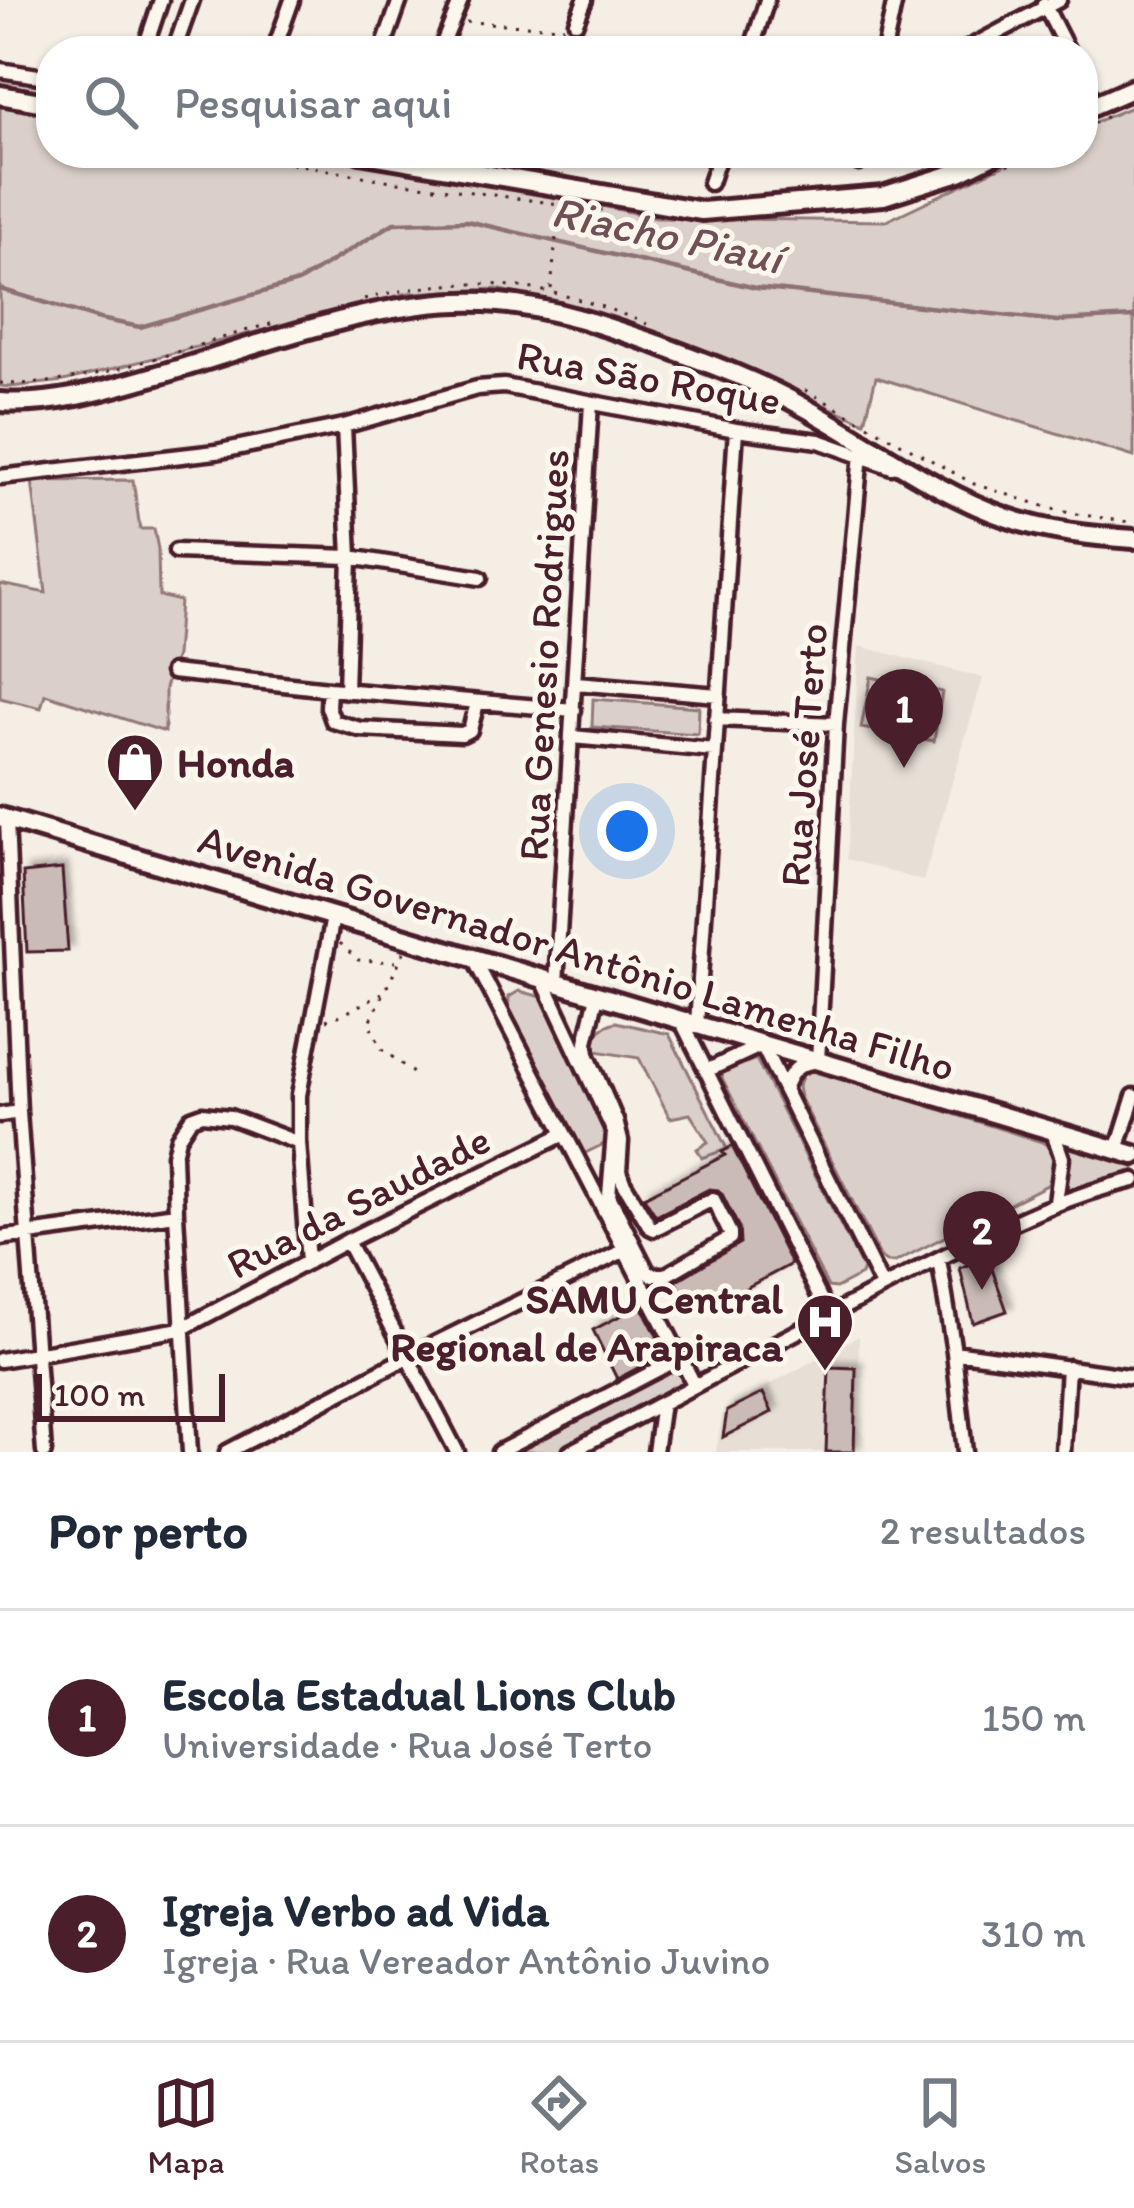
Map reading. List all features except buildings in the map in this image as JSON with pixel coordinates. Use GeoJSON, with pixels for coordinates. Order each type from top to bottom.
{"type":"FeatureCollection","features":[{"type":"Feature","properties":{"kind":"main road"},"geometry":{"type":"LineString","coordinates":[[1098,103],[1134,88]]}},
{"type":"Feature","properties":{"kind":"main road"},"geometry":{"type":"LineString","coordinates":[[0,95],[36,101]]}},
{"type":"Feature","properties":{"kind":"main road"},"geometry":{"type":"LineString","coordinates":[[467,168],[702,211],[883,196],[967,168]]}},
{"type":"Feature","properties":{"kind":"main road"},"geometry":{"type":"LineString","coordinates":[[0,402],[45,401],[108,389],[345,320],[425,305],[495,302],[561,312],[706,362],[796,402],[935,485]]}},
{"type":"Feature","properties":{"kind":"main road","name":"Rua São Roque"},"geometry":{"type":"LineString","coordinates":[[935,485],[1006,518],[1089,536],[1134,539]]}},
{"type":"Feature","properties":{"kind":"main road","name":"Avenida Governador Antônio Lamenha Filho"},"geometry":{"type":"LineString","coordinates":[[3,818],[331,925],[411,940],[1126,1153]]}},
{"type":"Feature","properties":{"kind":"street"},"geometry":{"type":"LineString","coordinates":[[149,36],[161,0]]}},
{"type":"Feature","properties":{"kind":"street"},"geometry":{"type":"LineString","coordinates":[[179,36],[192,0]]}},
{"type":"Feature","properties":{"kind":"street"},"geometry":{"type":"LineString","coordinates":[[279,36],[292,0]]}},
{"type":"Feature","properties":{"kind":"street"},"geometry":{"type":"LineString","coordinates":[[387,36],[400,0]]}},
{"type":"Feature","properties":{"kind":"street"},"geometry":{"type":"LineString","coordinates":[[446,36],[461,0]]}},
{"type":"Feature","properties":{"kind":"street"},"geometry":{"type":"LineString","coordinates":[[576,22],[586,0]]}},
{"type":"Feature","properties":{"kind":"street"},"geometry":{"type":"LineString","coordinates":[[756,36],[767,0]]}},
{"type":"Feature","properties":{"kind":"street"},"geometry":{"type":"LineString","coordinates":[[887,36],[895,0]]}},
{"type":"Feature","properties":{"kind":"street"},"geometry":{"type":"LineString","coordinates":[[989,36],[1048,2],[1062,36]]}},
{"type":"Feature","properties":{"kind":"street"},"geometry":{"type":"LineString","coordinates":[[0,70],[36,76]]}},
{"type":"Feature","properties":{"kind":"street"},"geometry":{"type":"LineString","coordinates":[[710,183],[715,168]]}},
{"type":"Feature","properties":{"kind":"street","name":"Rua São Roque"},"geometry":{"type":"LineString","coordinates":[[0,477],[216,452],[505,386],[819,442],[935,485]]}},
{"type":"Feature","properties":{"kind":"street","name":"Rua Genesio Rodrigues"},"geometry":{"type":"LineString","coordinates":[[550,982],[576,683],[591,403]]}},
{"type":"Feature","properties":{"kind":"street"},"geometry":{"type":"LineString","coordinates":[[344,426],[350,557],[346,691]]}},
{"type":"Feature","properties":{"kind":"street"},"geometry":{"type":"LineString","coordinates":[[736,430],[689,1023],[706,1071],[828,1314]]}},
{"type":"Feature","properties":{"kind":"street","name":"Rua José Terto"},"geometry":{"type":"LineString","coordinates":[[818,1061],[836,724],[861,454]]}},
{"type":"Feature","properties":{"kind":"street"},"geometry":{"type":"LineString","coordinates":[[176,551],[350,557],[480,578]]}},
{"type":"Feature","properties":{"kind":"street"},"geometry":{"type":"LineString","coordinates":[[172,672],[574,710]]}},
{"type":"Feature","properties":{"kind":"street"},"geometry":{"type":"LineString","coordinates":[[576,683],[718,695]]}},
{"type":"Feature","properties":{"kind":"street"},"geometry":{"type":"LineString","coordinates":[[329,689],[333,721],[360,729],[462,734],[470,730],[477,703]]}},
{"type":"Feature","properties":{"kind":"street"},"geometry":{"type":"LineString","coordinates":[[716,719],[836,724]]}},
{"type":"Feature","properties":{"kind":"street"},"geometry":{"type":"LineString","coordinates":[[572,737],[714,750]]}},
{"type":"Feature","properties":{"kind":"street"},"geometry":{"type":"LineString","coordinates":[[3,818],[6,973],[44,1452]]}},
{"type":"Feature","properties":{"kind":"street"},"geometry":{"type":"LineString","coordinates":[[308,1262],[299,1095],[331,925]]}},
{"type":"Feature","properties":{"kind":"street"},"geometry":{"type":"LineString","coordinates":[[474,959],[694,1384]]}},
{"type":"Feature","properties":{"kind":"street"},"geometry":{"type":"LineString","coordinates":[[550,982],[614,1132],[609,1196],[646,1271],[666,1275],[730,1238],[730,1233],[713,1199],[654,1229],[623,1181],[616,1121],[587,1054],[597,996]]}},
{"type":"Feature","properties":{"kind":"street"},"geometry":{"type":"LineString","coordinates":[[706,1071],[762,1045],[882,1286]]}},
{"type":"Feature","properties":{"kind":"street"},"geometry":{"type":"LineString","coordinates":[[784,1090],[797,1066],[818,1061]]}},
{"type":"Feature","properties":{"kind":"street"},"geometry":{"type":"LineString","coordinates":[[1126,1153],[1134,1096]]}},
{"type":"Feature","properties":{"kind":"street"},"geometry":{"type":"LineString","coordinates":[[0,1115],[19,1112]]}},
{"type":"Feature","properties":{"kind":"street"},"geometry":{"type":"LineString","coordinates":[[190,1452],[176,1214],[178,1138],[191,1118],[202,1114],[230,1117],[299,1143]]}},
{"type":"Feature","properties":{"kind":"street"},"geometry":{"type":"LineString","coordinates":[[1053,1132],[1062,1158],[1056,1202]]}},
{"type":"Feature","properties":{"kind":"street","name":"Rua da Saudade"},"geometry":{"type":"LineString","coordinates":[[0,1360],[182,1329],[564,1134]]}},
{"type":"Feature","properties":{"kind":"street"},"geometry":{"type":"LineString","coordinates":[[570,1452],[987,1233],[1056,1202],[1134,1180]]}},
{"type":"Feature","properties":{"kind":"street"},"geometry":{"type":"LineString","coordinates":[[0,1238],[176,1214]]}},
{"type":"Feature","properties":{"kind":"street"},"geometry":{"type":"LineString","coordinates":[[347,1241],[457,1452]]}},
{"type":"Feature","properties":{"kind":"street"},"geometry":{"type":"LineString","coordinates":[[227,1452],[625,1250]]}},
{"type":"Feature","properties":{"kind":"street"},"geometry":{"type":"LineString","coordinates":[[939,1259],[964,1452]]}},
{"type":"Feature","properties":{"kind":"street"},"geometry":{"type":"LineString","coordinates":[[954,1352],[1134,1377]]}},
{"type":"Feature","properties":{"kind":"street"},"geometry":{"type":"LineString","coordinates":[[499,1452],[680,1358]]}},
{"type":"Feature","properties":{"kind":"street"},"geometry":{"type":"LineString","coordinates":[[1063,1452],[1068,1367]]}},
{"type":"Feature","properties":{"kind":"street"},"geometry":{"type":"LineString","coordinates":[[655,1452],[662,1403]]}},
{"type":"Feature","properties":{"kind":"path"},"geometry":{"type":"LineString","coordinates":[[453,21],[569,27],[576,22]]}},
{"type":"Feature","properties":{"kind":"path"},"geometry":{"type":"LineString","coordinates":[[550,291],[559,206]]}},
{"type":"Feature","properties":{"kind":"path"},"geometry":{"type":"LineString","coordinates":[[351,302],[439,285],[490,283],[550,291],[652,326]]}},
{"type":"Feature","properties":{"kind":"path"},"geometry":{"type":"LineString","coordinates":[[0,383],[112,369],[271,323]]}},
{"type":"Feature","properties":{"kind":"path"},"geometry":{"type":"LineString","coordinates":[[806,390],[974,484],[1059,511],[1134,523]]}},
{"type":"Feature","properties":{"kind":"path"},"geometry":{"type":"LineString","coordinates":[[331,925],[358,960],[398,962]]}},
{"type":"Feature","properties":{"kind":"path"},"geometry":{"type":"LineString","coordinates":[[411,940],[369,1024],[382,1048],[418,1077]]}},
{"type":"Feature","properties":{"kind":"path"},"geometry":{"type":"LineString","coordinates":[[313,1025],[382,993]]}},
{"type":"Feature","properties":{"kind":"shaded area"},"geometry":{"type":"Polygon","coordinates":[[[0,78],[36,84],[36,168],[433,168],[656,218],[886,221],[997,168],[1098,168],[1098,121],[1134,106],[1134,457],[876,377],[865,422],[598,313],[497,289],[408,293],[64,381],[0,386],[0,78]]]}},
{"type":"Feature","properties":{"kind":"shaded area"},"geometry":{"type":"Polygon","coordinates":[[[133,480],[140,529],[154,529],[159,596],[180,601],[176,656],[165,688],[165,732],[45,694],[41,708],[0,698],[0,584],[46,593],[32,481],[133,480]]]}},
{"type":"Feature","properties":{"kind":"shaded area"},"geometry":{"type":"Polygon","coordinates":[[[859,646],[983,678],[923,881],[847,859],[859,646]]]}},
{"type":"Feature","properties":{"kind":"shaded area"},"geometry":{"type":"Polygon","coordinates":[[[871,677],[942,692],[934,741],[861,728],[871,677]]]}},
{"type":"Feature","properties":{"kind":"shaded area"},"geometry":{"type":"Polygon","coordinates":[[[593,699],[699,707],[698,734],[592,727],[593,699]]]}},
{"type":"Feature","properties":{"kind":"shaded area"},"geometry":{"type":"Polygon","coordinates":[[[519,991],[546,998],[609,1133],[606,1143],[581,1155],[508,1012],[509,997],[519,991]]]}},
{"type":"Feature","properties":{"kind":"shaded area"},"geometry":{"type":"Polygon","coordinates":[[[616,1022],[669,1034],[727,1149],[702,1158],[697,1149],[708,1142],[690,1114],[670,1118],[639,1058],[596,1051],[598,1032],[616,1022]]]}},
{"type":"Feature","properties":{"kind":"shaded area"},"geometry":{"type":"Polygon","coordinates":[[[756,1059],[863,1269],[861,1275],[836,1288],[828,1287],[722,1078],[723,1072],[756,1059]]]}},
{"type":"Feature","properties":{"kind":"shaded area"},"geometry":{"type":"Polygon","coordinates":[[[805,1070],[1042,1142],[1054,1156],[1053,1173],[1047,1185],[895,1262],[886,1262],[800,1097],[798,1087],[805,1070]]]}},
{"type":"Feature","properties":{"kind":"shaded area"},"geometry":{"type":"Polygon","coordinates":[[[1053,1132],[1134,1155],[1134,1181],[1056,1202],[1062,1158],[1053,1132]]]}},
{"type":"Feature","properties":{"kind":"shaded area","name":"SAMU Central Regional de Arapiraca"},"geometry":{"type":"Polygon","coordinates":[[[859,1336],[857,1452],[716,1452],[723,1410],[859,1336]]]}},
{"type":"Feature","properties":{"kind":"shaded area"},"geometry":{"type":"Polygon","coordinates":[[[680,1358],[694,1384],[570,1452],[499,1452],[680,1358]]]}},
{"type":"Feature","properties":{"kind":"waterway","name":"Riacho Piauí"},"geometry":{"type":"LineString","coordinates":[[0,289],[140,327],[298,282],[394,223],[467,221],[756,288],[1057,321],[1134,317]]}},
{"type":"Feature","properties":{"kind":"place","name":"Escola Estadual Lions Club"},"geometry":{"type":"Point","coordinates":[904,768]}},
{"type":"Feature","properties":{"kind":"place","name":"Honda"},"geometry":{"type":"Point","coordinates":[135,813]}},
{"type":"Feature","properties":{"kind":"place","name":"Igreja Verbo ad Vida"},"geometry":{"type":"Point","coordinates":[982,1290]}},
{"type":"Feature","properties":{"kind":"place","name":"SAMU Central Regional de Arapiraca"},"geometry":{"type":"Point","coordinates":[825,1373]}}]}
